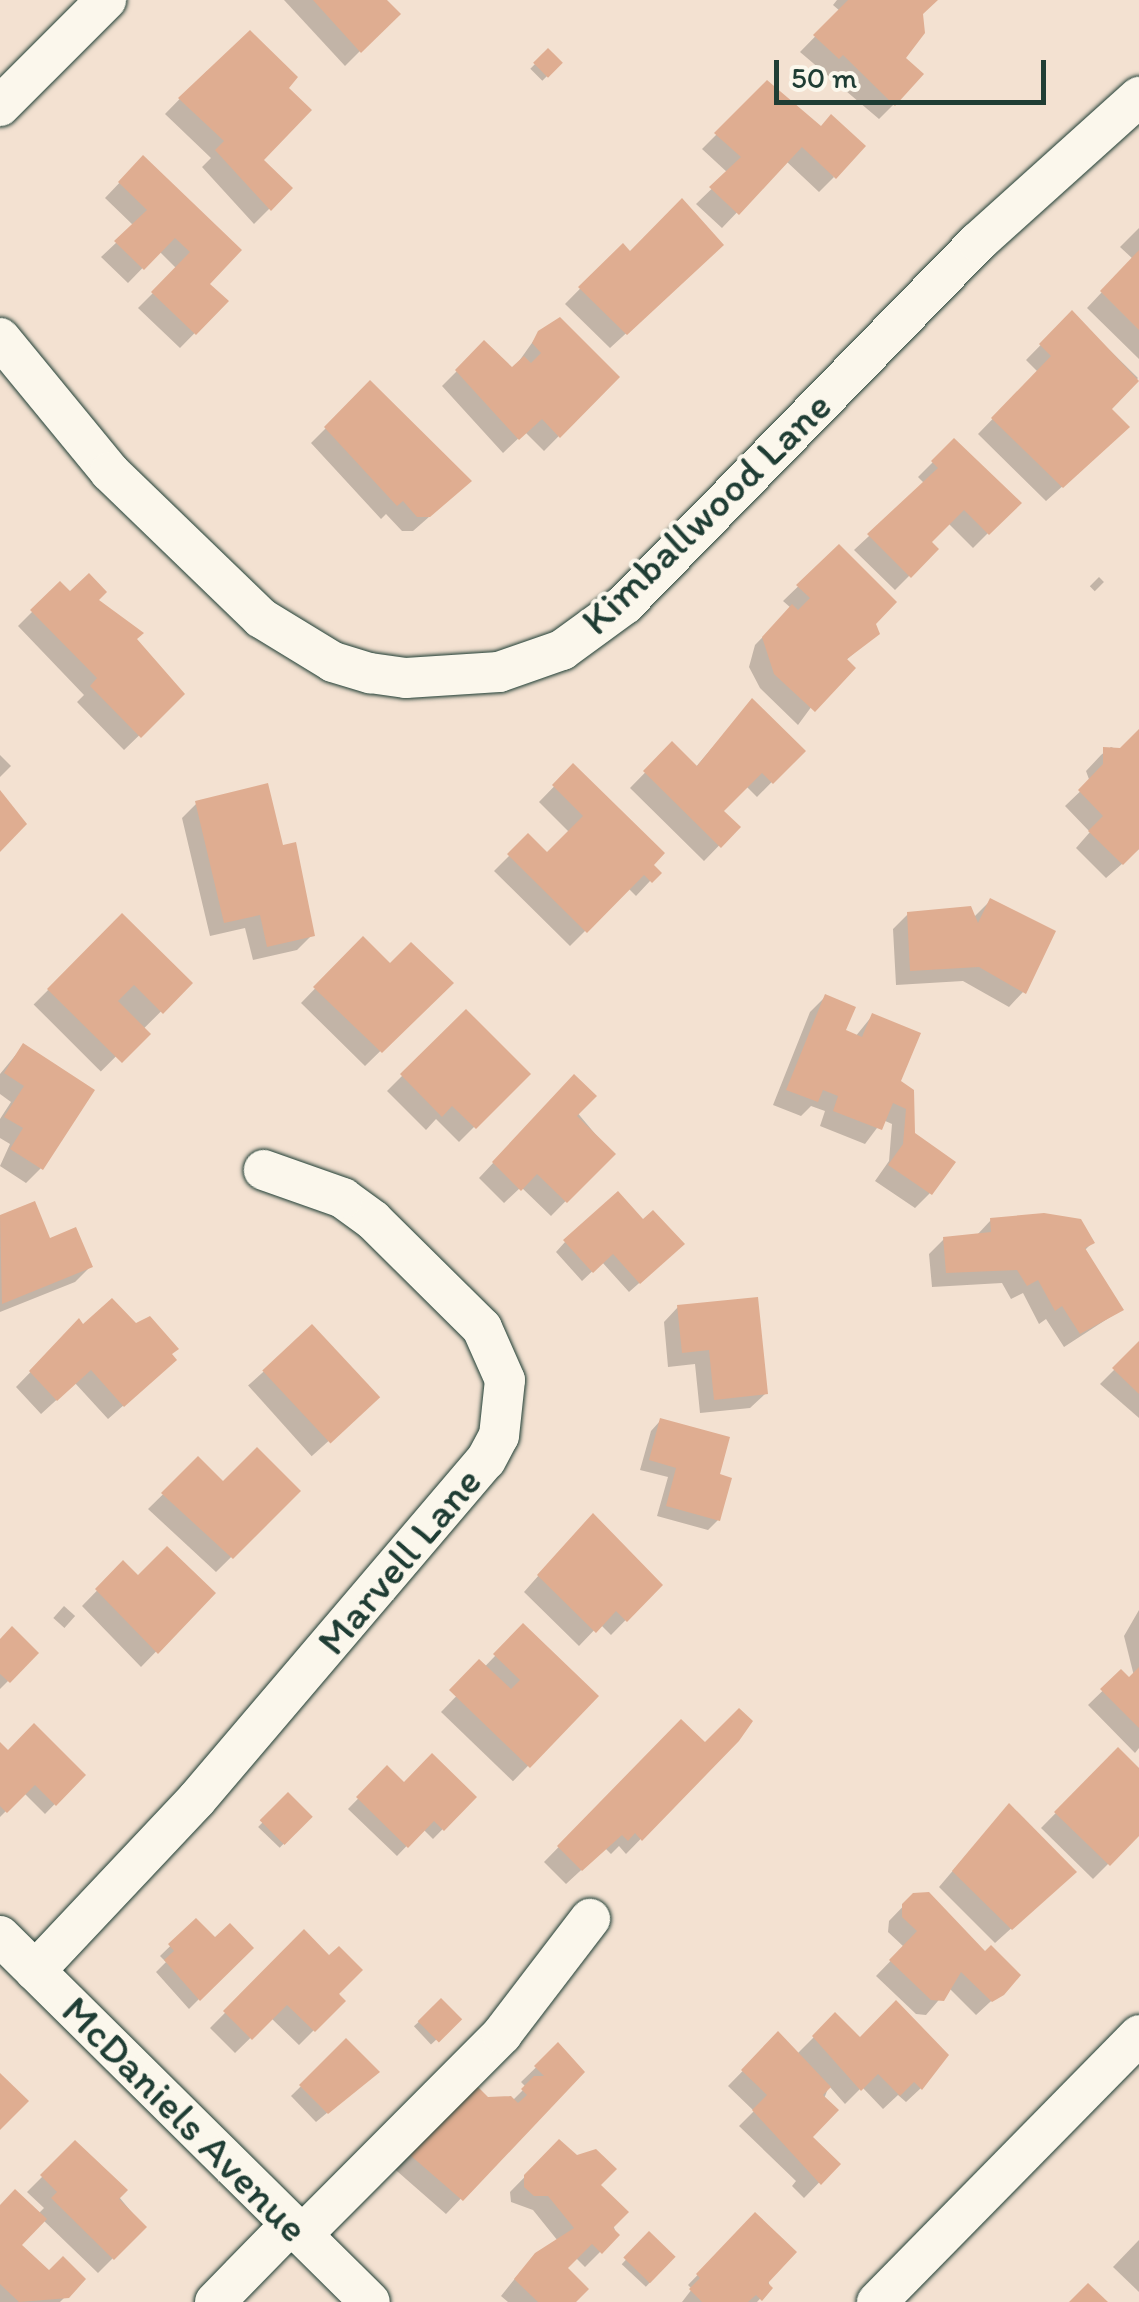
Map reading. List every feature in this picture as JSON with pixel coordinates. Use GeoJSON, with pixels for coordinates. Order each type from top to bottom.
{"type":"FeatureCollection","features":[{"type":"Feature","properties":{"kind":"street"},"geometry":{"type":"LineString","coordinates":[[0,106],[106,0]]}},
{"type":"Feature","properties":{"kind":"street","name":"Kimballwood Lane"},"geometry":{"type":"LineString","coordinates":[[0,338],[110,472],[261,618],[333,662],[370,673],[422,678],[500,672],[562,650],[625,604],[978,242],[1139,97]]}},
{"type":"Feature","properties":{"kind":"street","name":"Marvell Lane"},"geometry":{"type":"LineString","coordinates":[[35,1971],[197,1800],[486,1460],[498,1436],[505,1380],[482,1328],[373,1220],[343,1198],[264,1170]]}},
{"type":"Feature","properties":{"kind":"street"},"geometry":{"type":"LineString","coordinates":[[216,2302],[502,2034],[590,1919]]}},
{"type":"Feature","properties":{"kind":"street","name":"McDaniels Avenue"},"geometry":{"type":"LineString","coordinates":[[0,1936],[370,2302]]}},
{"type":"Feature","properties":{"kind":"street"},"geometry":{"type":"LineString","coordinates":[[877,2302],[1139,2035]]}},
{"type":"Feature","properties":{"kind":"building"},"geometry":{"type":"Polygon","coordinates":[[[313,0],[387,0],[401,14],[361,53],[313,0]]]}},
{"type":"Feature","properties":{"kind":"building"},"geometry":{"type":"Polygon","coordinates":[[[848,0],[938,0],[923,14],[925,33],[906,58],[924,74],[895,106],[843,55],[839,59],[813,35],[848,0]]]}},
{"type":"Feature","properties":{"kind":"building"},"geometry":{"type":"Polygon","coordinates":[[[250,30],[298,77],[289,88],[312,110],[264,160],[293,188],[271,211],[215,150],[224,141],[178,98],[250,30]]]}},
{"type":"Feature","properties":{"kind":"building"},"geometry":{"type":"Polygon","coordinates":[[[548,48],[563,63],[548,78],[533,63],[548,48]]]}},
{"type":"Feature","properties":{"kind":"building"},"geometry":{"type":"Polygon","coordinates":[[[767,80],[821,126],[831,114],[866,146],[836,179],[802,147],[739,215],[709,187],[741,157],[714,133],[767,80]]]}},
{"type":"Feature","properties":{"kind":"building"},"geometry":{"type":"Polygon","coordinates":[[[143,155],[242,250],[210,284],[229,301],[196,335],[151,292],[190,252],[175,238],[144,270],[114,241],[147,210],[118,182],[143,155]]]}},
{"type":"Feature","properties":{"kind":"building"},"geometry":{"type":"Polygon","coordinates":[[[682,198],[724,245],[627,335],[578,287],[623,243],[630,251],[682,198]]]}},
{"type":"Feature","properties":{"kind":"building"},"geometry":{"type":"Polygon","coordinates":[[[1139,250],[1139,330],[1100,291],[1139,250]]]}},
{"type":"Feature","properties":{"kind":"building"},"geometry":{"type":"Polygon","coordinates":[[[1072,310],[1139,381],[1112,409],[1130,427],[1063,488],[991,418],[1051,356],[1039,344],[1072,310]]]}},
{"type":"Feature","properties":{"kind":"building"},"geometry":{"type":"Polygon","coordinates":[[[560,317],[620,377],[560,438],[542,419],[519,440],[455,370],[484,340],[512,367],[524,356],[531,363],[541,353],[532,343],[538,331],[560,317]]]}},
{"type":"Feature","properties":{"kind":"building"},"geometry":{"type":"Polygon","coordinates":[[[370,380],[472,481],[430,517],[417,517],[403,501],[397,506],[324,427],[370,380]]]}},
{"type":"Feature","properties":{"kind":"building"},"geometry":{"type":"Polygon","coordinates":[[[954,438],[1022,503],[989,535],[964,510],[932,542],[939,549],[911,578],[867,534],[938,468],[931,461],[954,438]]]}},
{"type":"Feature","properties":{"kind":"building"},"geometry":{"type":"Polygon","coordinates":[[[839,544],[897,602],[876,624],[880,634],[847,659],[856,668],[815,712],[774,674],[762,637],[792,604],[798,610],[810,598],[796,585],[839,544]]]}},
{"type":"Feature","properties":{"kind":"building"},"geometry":{"type":"Polygon","coordinates":[[[89,573],[107,592],[99,600],[144,633],[137,639],[185,694],[141,738],[90,686],[97,678],[30,610],[60,581],[70,591],[89,573]]]}},
{"type":"Feature","properties":{"kind":"building"},"geometry":{"type":"Polygon","coordinates":[[[752,698],[806,751],[773,784],[762,773],[724,811],[741,827],[721,848],[643,771],[672,741],[697,766],[752,698]]]}},
{"type":"Feature","properties":{"kind":"building"},"geometry":{"type":"Polygon","coordinates":[[[1139,729],[1139,849],[1123,865],[1088,831],[1103,816],[1078,790],[1103,764],[1103,747],[1120,748],[1139,729]]]}},
{"type":"Feature","properties":{"kind":"building"},"geometry":{"type":"Polygon","coordinates":[[[573,763],[665,853],[654,865],[662,873],[652,883],[644,875],[587,933],[507,854],[528,833],[547,852],[583,816],[552,785],[573,763]]]}},
{"type":"Feature","properties":{"kind":"building"},"geometry":{"type":"Polygon","coordinates":[[[268,783],[283,845],[296,842],[315,936],[267,947],[260,915],[224,923],[195,801],[268,783]]]}},
{"type":"Feature","properties":{"kind":"building"},"geometry":{"type":"Polygon","coordinates":[[[0,790],[27,824],[0,852],[0,790]]]}},
{"type":"Feature","properties":{"kind":"building"},"geometry":{"type":"Polygon","coordinates":[[[990,898],[1056,931],[1026,994],[979,967],[910,971],[907,912],[971,906],[978,923],[990,898]]]}},
{"type":"Feature","properties":{"kind":"building"},"geometry":{"type":"Polygon","coordinates":[[[122,913],[193,983],[163,1014],[134,985],[118,1001],[151,1034],[122,1063],[47,989],[122,913]]]}},
{"type":"Feature","properties":{"kind":"building"},"geometry":{"type":"Polygon","coordinates":[[[363,936],[390,963],[411,942],[454,983],[382,1053],[313,987],[363,936]]]}},
{"type":"Feature","properties":{"kind":"building"},"geometry":{"type":"Polygon","coordinates":[[[825,994],[856,1007],[846,1030],[862,1037],[872,1013],[921,1033],[901,1081],[914,1090],[915,1133],[956,1162],[932,1195],[888,1165],[903,1144],[906,1109],[893,1103],[882,1130],[833,1111],[838,1096],[823,1090],[818,1102],[786,1090],[825,994]]]}},
{"type":"Feature","properties":{"kind":"building"},"geometry":{"type":"Polygon","coordinates":[[[466,1009],[531,1074],[476,1129],[452,1106],[442,1117],[400,1074],[466,1009]]]}},
{"type":"Feature","properties":{"kind":"building"},"geometry":{"type":"Polygon","coordinates":[[[23,1043],[95,1090],[43,1170],[10,1149],[23,1128],[4,1117],[24,1086],[4,1073],[23,1043]]]}},
{"type":"Feature","properties":{"kind":"building"},"geometry":{"type":"Polygon","coordinates":[[[574,1074],[597,1096],[577,1116],[616,1154],[567,1203],[537,1174],[521,1191],[492,1162],[574,1074]]]}},
{"type":"Feature","properties":{"kind":"building"},"geometry":{"type":"Polygon","coordinates":[[[618,1191],[643,1219],[653,1210],[685,1244],[640,1284],[613,1254],[593,1273],[563,1240],[618,1191]]]}},
{"type":"Feature","properties":{"kind":"building"},"geometry":{"type":"Polygon","coordinates":[[[35,1201],[50,1238],[76,1227],[93,1267],[2,1304],[0,1215],[35,1201]]]}},
{"type":"Feature","properties":{"kind":"building"},"geometry":{"type":"Polygon","coordinates":[[[1044,1213],[1081,1219],[1095,1243],[1085,1248],[1124,1310],[1080,1334],[1062,1306],[1055,1311],[1038,1280],[1027,1286],[1017,1270],[946,1273],[943,1237],[991,1232],[990,1218],[1044,1213]]]}},
{"type":"Feature","properties":{"kind":"building"},"geometry":{"type":"Polygon","coordinates":[[[758,1297],[768,1394],[714,1400],[709,1350],[682,1353],[677,1305],[758,1297]]]}},
{"type":"Feature","properties":{"kind":"building"},"geometry":{"type":"Polygon","coordinates":[[[112,1298],[136,1323],[150,1316],[179,1349],[172,1354],[177,1360],[124,1407],[91,1370],[57,1401],[29,1371],[79,1318],[83,1324],[112,1298]]]}},
{"type":"Feature","properties":{"kind":"building"},"geometry":{"type":"Polygon","coordinates":[[[312,1324],[380,1397],[330,1444],[262,1370],[312,1324]]]}},
{"type":"Feature","properties":{"kind":"building"},"geometry":{"type":"Polygon","coordinates":[[[1139,1341],[1139,1394],[1112,1368],[1139,1341]]]}},
{"type":"Feature","properties":{"kind":"building"},"geometry":{"type":"Polygon","coordinates":[[[660,1418],[730,1437],[720,1474],[732,1478],[720,1521],[666,1506],[676,1468],[649,1460],[660,1418]]]}},
{"type":"Feature","properties":{"kind":"building"},"geometry":{"type":"Polygon","coordinates":[[[257,1447],[301,1491],[233,1559],[161,1493],[198,1456],[223,1481],[257,1447]]]}},
{"type":"Feature","properties":{"kind":"building"},"geometry":{"type":"Polygon","coordinates":[[[593,1513],[663,1585],[627,1622],[616,1611],[596,1633],[537,1575],[593,1513]]]}},
{"type":"Feature","properties":{"kind":"building"},"geometry":{"type":"Polygon","coordinates":[[[167,1546],[216,1593],[158,1654],[95,1589],[123,1560],[138,1575],[167,1546]]]}},
{"type":"Feature","properties":{"kind":"building"},"geometry":{"type":"Polygon","coordinates":[[[523,1623],[599,1696],[530,1768],[449,1690],[479,1659],[511,1689],[520,1680],[493,1654],[523,1623]]]}},
{"type":"Feature","properties":{"kind":"building"},"geometry":{"type":"Polygon","coordinates":[[[12,1626],[39,1653],[10,1683],[0,1674],[0,1639],[12,1626]]]}},
{"type":"Feature","properties":{"kind":"building"},"geometry":{"type":"Polygon","coordinates":[[[1139,1667],[1139,1728],[1100,1689],[1121,1669],[1129,1677],[1139,1667]]]}},
{"type":"Feature","properties":{"kind":"building"},"geometry":{"type":"Polygon","coordinates":[[[739,1708],[753,1721],[739,1741],[642,1841],[635,1833],[628,1841],[622,1835],[582,1871],[557,1846],[681,1719],[705,1742],[739,1708]]]}},
{"type":"Feature","properties":{"kind":"building"},"geometry":{"type":"Polygon","coordinates":[[[34,1723],[86,1775],[56,1806],[35,1785],[7,1813],[0,1806],[0,1742],[8,1750],[34,1723]]]}},
{"type":"Feature","properties":{"kind":"building"},"geometry":{"type":"Polygon","coordinates":[[[1118,1747],[1139,1768],[1139,1836],[1110,1866],[1054,1812],[1118,1747]]]}},
{"type":"Feature","properties":{"kind":"building"},"geometry":{"type":"Polygon","coordinates":[[[432,1753],[477,1797],[444,1831],[434,1821],[408,1848],[356,1797],[387,1765],[404,1782],[432,1753]]]}},
{"type":"Feature","properties":{"kind":"building"},"geometry":{"type":"Polygon","coordinates":[[[288,1792],[313,1817],[284,1845],[260,1820],[288,1792]]]}},
{"type":"Feature","properties":{"kind":"building"},"geometry":{"type":"Polygon","coordinates":[[[1009,1803],[1077,1872],[1012,1930],[952,1871],[1009,1803]]]}},
{"type":"Feature","properties":{"kind":"building"},"geometry":{"type":"Polygon","coordinates":[[[929,1892],[985,1951],[991,1945],[1021,1975],[1004,1995],[992,2002],[961,1972],[944,2001],[931,2000],[889,1960],[917,1931],[902,1917],[902,1904],[913,1893],[929,1892]]]}},
{"type":"Feature","properties":{"kind":"building"},"geometry":{"type":"Polygon","coordinates":[[[196,1918],[215,1937],[230,1923],[254,1948],[200,2001],[164,1960],[174,1951],[168,1944],[196,1918]]]}},
{"type":"Feature","properties":{"kind":"building"},"geometry":{"type":"Polygon","coordinates":[[[304,1929],[329,1955],[339,1946],[363,1970],[339,1994],[346,2001],[315,2032],[287,2005],[252,2040],[223,2011],[304,1929]]]}},
{"type":"Feature","properties":{"kind":"building"},"geometry":{"type":"Polygon","coordinates":[[[441,1998],[462,2019],[439,2043],[418,2021],[441,1998]]]}},
{"type":"Feature","properties":{"kind":"building"},"geometry":{"type":"Polygon","coordinates":[[[896,2000],[949,2055],[922,2090],[914,2082],[900,2096],[878,2074],[861,2091],[812,2036],[835,2012],[860,2037],[896,2000]]]}},
{"type":"Feature","properties":{"kind":"building"},"geometry":{"type":"Polygon","coordinates":[[[778,2031],[831,2087],[823,2095],[839,2110],[813,2137],[841,2164],[821,2185],[752,2110],[767,2095],[741,2070],[778,2031]]]}},
{"type":"Feature","properties":{"kind":"building"},"geometry":{"type":"Polygon","coordinates":[[[346,2038],[380,2072],[328,2114],[299,2085],[346,2038]]]}},
{"type":"Feature","properties":{"kind":"building"},"geometry":{"type":"Polygon","coordinates":[[[558,2042],[585,2072],[463,2201],[395,2142],[466,2075],[488,2097],[511,2096],[518,2103],[527,2095],[521,2089],[534,2076],[544,2076],[534,2066],[558,2042]]]}},
{"type":"Feature","properties":{"kind":"building"},"geometry":{"type":"Polygon","coordinates":[[[0,2073],[29,2101],[0,2130],[0,2073]]]}},
{"type":"Feature","properties":{"kind":"building"},"geometry":{"type":"Polygon","coordinates":[[[559,2139],[577,2155],[596,2149],[617,2169],[601,2185],[629,2212],[613,2228],[620,2235],[602,2254],[592,2244],[568,2268],[589,2289],[576,2302],[538,2302],[514,2279],[535,2253],[574,2228],[548,2196],[534,2196],[524,2187],[524,2175],[559,2139]]]}},
{"type":"Feature","properties":{"kind":"building"},"geometry":{"type":"Polygon","coordinates":[[[75,2140],[128,2190],[119,2199],[147,2227],[114,2260],[51,2198],[57,2192],[40,2175],[75,2140]]]}},
{"type":"Feature","properties":{"kind":"building"},"geometry":{"type":"Polygon","coordinates":[[[15,2189],[47,2219],[22,2245],[49,2270],[63,2256],[86,2279],[69,2298],[19,2302],[0,2284],[0,2205],[15,2189]]]}},
{"type":"Feature","properties":{"kind":"building"},"geometry":{"type":"Polygon","coordinates":[[[755,2212],[797,2252],[768,2283],[773,2288],[762,2301],[756,2295],[748,2302],[702,2302],[689,2289],[700,2278],[696,2274],[755,2212]]]}},
{"type":"Feature","properties":{"kind":"building"},"geometry":{"type":"Polygon","coordinates":[[[649,2231],[676,2257],[650,2283],[623,2258],[649,2231]]]}},
{"type":"Feature","properties":{"kind":"building"},"geometry":{"type":"Polygon","coordinates":[[[1088,2283],[1108,2302],[1069,2302],[1088,2283]]]}}]}
